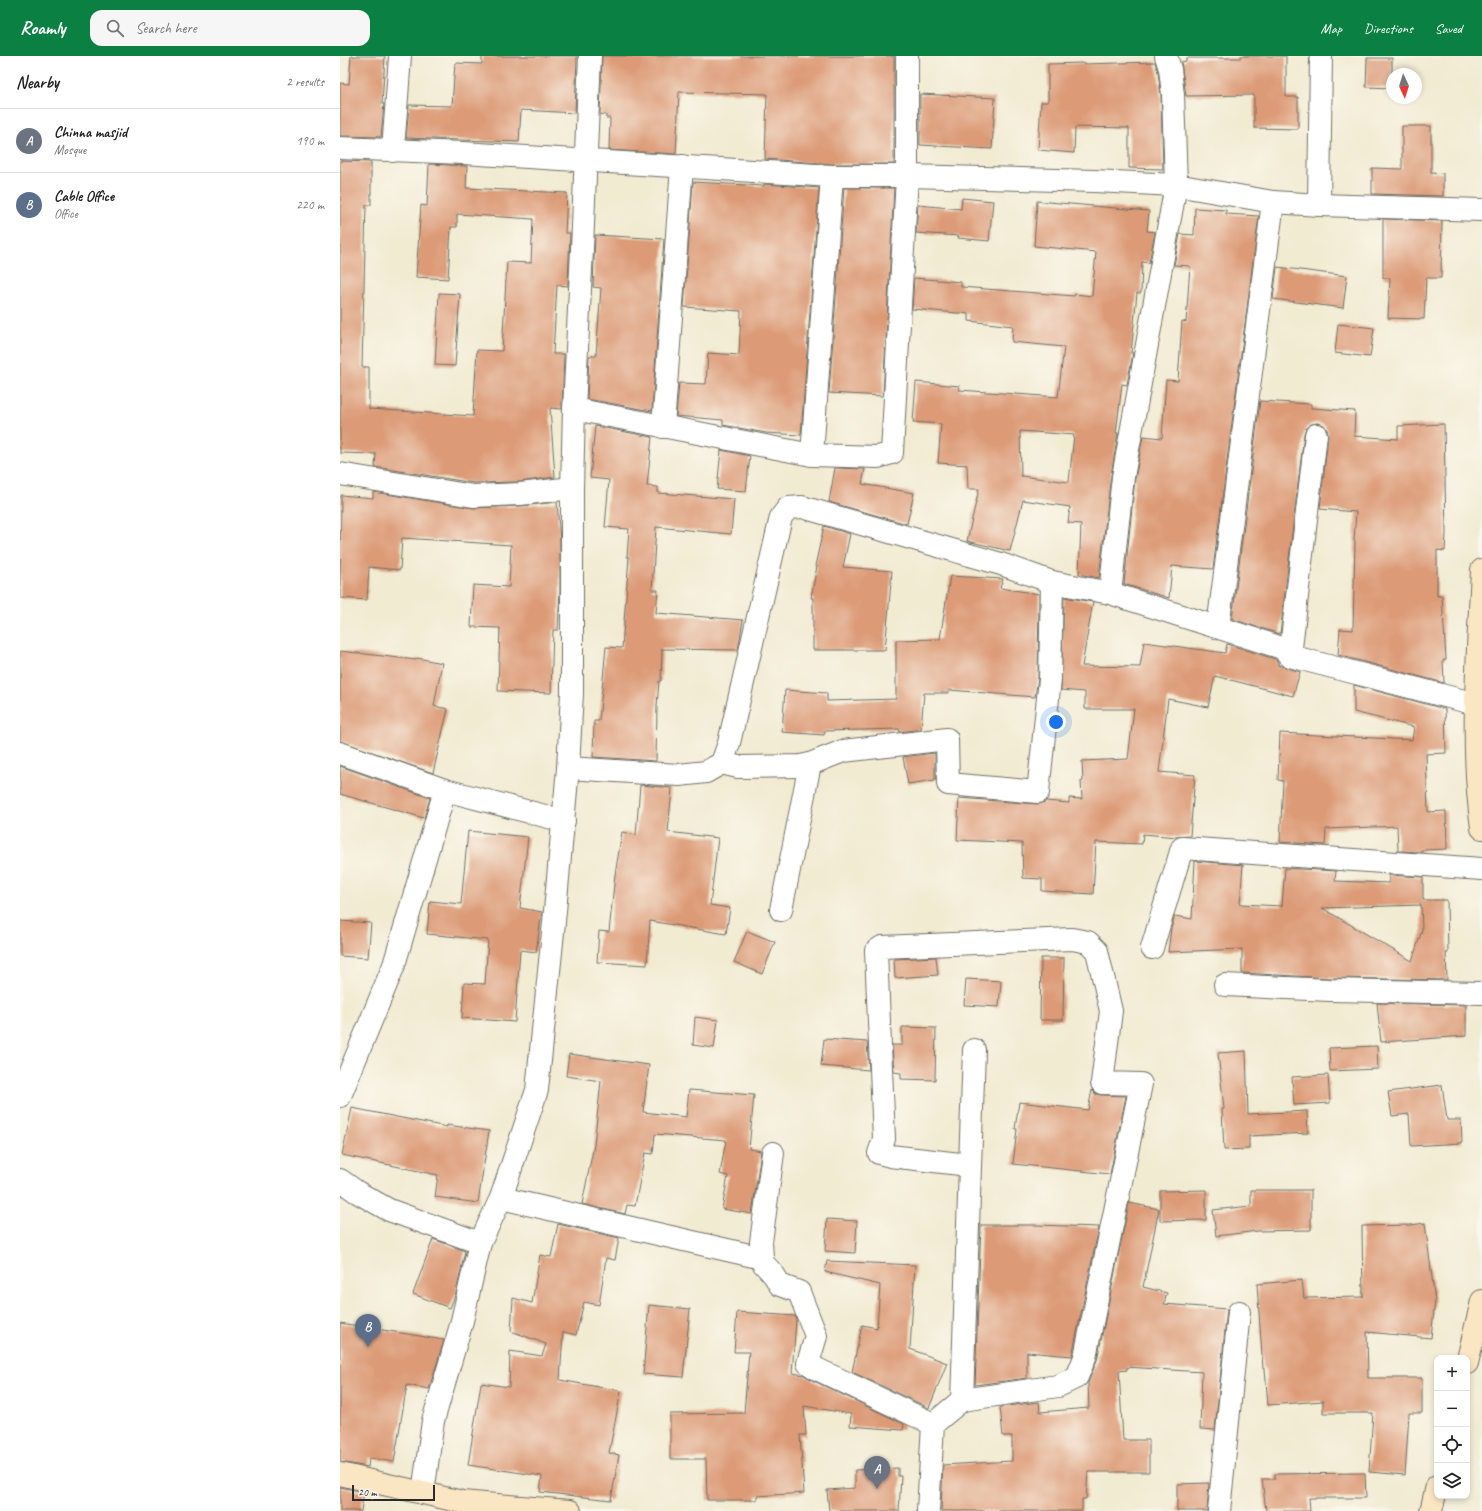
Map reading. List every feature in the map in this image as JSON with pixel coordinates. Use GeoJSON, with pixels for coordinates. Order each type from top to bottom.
{"type":"FeatureCollection","features":[{"type":"Feature","properties":{"kind":"main road"},"geometry":{"type":"LineString","coordinates":[[1482,570],[1476,704],[1482,828]]}},
{"type":"Feature","properties":{"kind":"main road"},"geometry":{"type":"LineString","coordinates":[[1469,1355],[1482,1301]]}},
{"type":"Feature","properties":{"kind":"main road"},"geometry":{"type":"LineString","coordinates":[[340,1474],[423,1493],[462,1506],[570,1511]]}},
{"type":"Feature","properties":{"kind":"main road"},"geometry":{"type":"LineString","coordinates":[[1431,1511],[1434,1498]]}},
{"type":"Feature","properties":{"kind":"street"},"geometry":{"type":"LineString","coordinates":[[393,151],[400,56]]}},
{"type":"Feature","properties":{"kind":"street"},"geometry":{"type":"LineString","coordinates":[[423,1493],[433,1421],[461,1325],[480,1243],[501,1198],[537,1090],[564,821],[572,693],[572,488],[574,409],[590,56]]}},
{"type":"Feature","properties":{"kind":"street"},"geometry":{"type":"LineString","coordinates":[[574,409],[812,455],[878,457],[892,453],[907,176],[907,56]]}},
{"type":"Feature","properties":{"kind":"street"},"geometry":{"type":"LineString","coordinates":[[1110,593],[1123,477],[1176,185],[1173,95],[1170,69],[1166,56]]}},
{"type":"Feature","properties":{"kind":"street"},"geometry":{"type":"LineString","coordinates":[[1319,205],[1321,56]]}},
{"type":"Feature","properties":{"kind":"street"},"geometry":{"type":"LineString","coordinates":[[340,148],[463,153],[832,176],[907,176],[1176,185],[1273,202],[1319,205],[1482,210]]}},
{"type":"Feature","properties":{"kind":"street"},"geometry":{"type":"LineString","coordinates":[[663,427],[682,166]]}},
{"type":"Feature","properties":{"kind":"street"},"geometry":{"type":"LineString","coordinates":[[812,455],[832,176]]}},
{"type":"Feature","properties":{"kind":"street"},"geometry":{"type":"LineString","coordinates":[[1218,627],[1273,202]]}},
{"type":"Feature","properties":{"kind":"street"},"geometry":{"type":"LineString","coordinates":[[1290,656],[1316,435]]}},
{"type":"Feature","properties":{"kind":"street"},"geometry":{"type":"LineString","coordinates":[[340,474],[473,496],[520,494],[572,488]]}},
{"type":"Feature","properties":{"kind":"street"},"geometry":{"type":"LineString","coordinates":[[568,768],[679,775],[706,772],[722,763],[729,743],[781,517],[788,508],[802,507],[1001,564],[1052,582],[1110,593],[1282,648],[1290,656],[1476,704]]}},
{"type":"Feature","properties":{"kind":"street"},"geometry":{"type":"LineString","coordinates":[[722,763],[738,767],[800,766],[810,764],[843,751],[946,739],[948,784],[1038,792],[1050,679],[1052,582]]}},
{"type":"Feature","properties":{"kind":"street"},"geometry":{"type":"LineString","coordinates":[[340,753],[445,790],[564,821]]}},
{"type":"Feature","properties":{"kind":"street"},"geometry":{"type":"LineString","coordinates":[[781,910],[810,764]]}},
{"type":"Feature","properties":{"kind":"street"},"geometry":{"type":"LineString","coordinates":[[340,1096],[394,965],[445,790]]}},
{"type":"Feature","properties":{"kind":"street"},"geometry":{"type":"LineString","coordinates":[[1152,948],[1182,848],[1482,869]]}},
{"type":"Feature","properties":{"kind":"street"},"geometry":{"type":"LineString","coordinates":[[928,1511],[933,1424],[962,1400],[1058,1386],[1077,1377],[1085,1357],[1141,1084],[1102,1083],[1111,1011],[1097,951],[1088,942],[1072,939],[882,947],[876,951],[884,1139],[879,1153],[890,1156],[969,1165]]}},
{"type":"Feature","properties":{"kind":"street"},"geometry":{"type":"LineString","coordinates":[[1225,985],[1330,990],[1482,993]]}},
{"type":"Feature","properties":{"kind":"street"},"geometry":{"type":"LineString","coordinates":[[962,1400],[974,1050]]}},
{"type":"Feature","properties":{"kind":"street"},"geometry":{"type":"LineString","coordinates":[[773,1153],[761,1242],[762,1258],[763,1263],[780,1284],[799,1292],[816,1336],[808,1363],[817,1369],[933,1424]]}},
{"type":"Feature","properties":{"kind":"street"},"geometry":{"type":"LineString","coordinates":[[340,1180],[357,1192],[389,1210],[480,1243]]}},
{"type":"Feature","properties":{"kind":"street"},"geometry":{"type":"LineString","coordinates":[[501,1198],[762,1258]]}},
{"type":"Feature","properties":{"kind":"street"},"geometry":{"type":"LineString","coordinates":[[1219,1511],[1239,1312]]}},
{"type":"Feature","properties":{"kind":"building"},"geometry":{"type":"Polygon","coordinates":[[[351,56],[385,56],[382,104],[384,104],[381,137],[340,136],[340,83],[349,84],[351,56]]]}},
{"type":"Feature","properties":{"kind":"building"},"geometry":{"type":"Polygon","coordinates":[[[482,56],[577,56],[575,113],[521,110],[519,142],[406,138],[409,105],[452,106],[455,63],[482,64],[482,56]]]}},
{"type":"Feature","properties":{"kind":"building"},"geometry":{"type":"Polygon","coordinates":[[[602,56],[894,56],[894,164],[832,164],[765,159],[767,94],[679,92],[676,154],[609,150],[610,118],[606,118],[606,115],[600,114],[602,56]]]}},
{"type":"Feature","properties":{"kind":"building"},"geometry":{"type":"Polygon","coordinates":[[[1241,56],[1286,56],[1286,97],[1298,97],[1298,129],[1254,128],[1254,95],[1186,96],[1181,62],[1186,61],[1186,58],[1241,58],[1241,56]]]}},
{"type":"Feature","properties":{"kind":"building"},"geometry":{"type":"Polygon","coordinates":[[[1367,58],[1392,58],[1392,68],[1386,68],[1386,88],[1366,87],[1367,58]]]}},
{"type":"Feature","properties":{"kind":"building"},"geometry":{"type":"Polygon","coordinates":[[[1155,62],[1158,72],[1161,96],[1163,169],[1129,168],[1129,128],[1075,127],[1074,153],[1038,150],[1041,102],[1048,102],[1048,64],[1155,62]]]}},
{"type":"Feature","properties":{"kind":"building"},"geometry":{"type":"Polygon","coordinates":[[[920,94],[995,98],[992,149],[920,145],[920,94]]]}},
{"type":"Feature","properties":{"kind":"building"},"geometry":{"type":"Polygon","coordinates":[[[1402,126],[1431,126],[1431,172],[1443,173],[1443,196],[1372,194],[1372,168],[1402,169],[1402,126]]]}},
{"type":"Feature","properties":{"kind":"building"},"geometry":{"type":"Polygon","coordinates":[[[340,161],[371,162],[371,205],[366,205],[362,367],[369,367],[369,409],[473,416],[477,350],[502,351],[507,262],[531,263],[533,219],[457,214],[457,227],[451,227],[448,279],[416,277],[421,205],[427,206],[429,164],[467,166],[466,188],[567,193],[565,233],[570,233],[568,286],[557,285],[553,354],[564,354],[562,409],[550,408],[555,477],[519,482],[474,483],[375,467],[376,454],[340,453],[340,161]]]}},
{"type":"Feature","properties":{"kind":"building"},"geometry":{"type":"Polygon","coordinates":[[[693,182],[764,186],[764,184],[819,188],[801,435],[766,433],[723,425],[723,420],[676,416],[679,383],[706,384],[708,353],[739,355],[741,311],[684,307],[693,182]]]}},
{"type":"Feature","properties":{"kind":"building"},"geometry":{"type":"Polygon","coordinates":[[[844,188],[894,188],[883,396],[829,393],[844,188]]]}},
{"type":"Feature","properties":{"kind":"building"},"geometry":{"type":"Polygon","coordinates":[[[962,198],[993,201],[989,241],[958,238],[959,236],[916,233],[918,205],[961,209],[962,198]]]}},
{"type":"Feature","properties":{"kind":"building"},"geometry":{"type":"Polygon","coordinates":[[[1037,201],[1149,211],[1147,231],[1155,232],[1149,263],[1142,262],[1141,293],[1137,293],[1131,353],[1133,353],[1127,385],[1122,384],[1116,433],[1118,433],[1111,476],[1099,578],[1079,574],[1081,524],[1068,523],[1070,507],[1023,500],[1010,551],[967,541],[979,489],[968,489],[967,465],[938,463],[941,424],[913,422],[916,382],[960,386],[959,390],[1058,397],[1064,347],[1012,342],[1013,326],[969,321],[969,314],[912,309],[914,278],[961,282],[961,287],[1074,296],[1075,294],[1092,296],[1096,252],[1034,246],[1037,201]],[[1020,431],[1021,476],[1069,482],[1074,435],[1020,431]]]}},
{"type":"Feature","properties":{"kind":"building"},"geometry":{"type":"Polygon","coordinates":[[[1195,208],[1226,210],[1226,214],[1259,216],[1213,569],[1172,566],[1169,598],[1124,584],[1135,479],[1143,436],[1162,438],[1166,380],[1178,381],[1182,321],[1186,322],[1190,266],[1174,265],[1180,234],[1194,235],[1195,208]]]}},
{"type":"Feature","properties":{"kind":"building"},"geometry":{"type":"Polygon","coordinates":[[[1383,219],[1442,221],[1441,278],[1426,278],[1424,319],[1388,318],[1390,278],[1383,278],[1383,219]]]}},
{"type":"Feature","properties":{"kind":"building"},"geometry":{"type":"Polygon","coordinates":[[[595,235],[664,239],[652,411],[587,399],[589,356],[596,356],[601,288],[593,287],[595,235]]]}},
{"type":"Feature","properties":{"kind":"building"},"geometry":{"type":"Polygon","coordinates":[[[1277,267],[1347,276],[1343,308],[1273,299],[1277,267]]]}},
{"type":"Feature","properties":{"kind":"building"},"geometry":{"type":"Polygon","coordinates":[[[439,293],[460,294],[455,366],[435,365],[439,293]]]}},
{"type":"Feature","properties":{"kind":"building"},"geometry":{"type":"Polygon","coordinates":[[[1338,324],[1374,328],[1370,357],[1335,353],[1338,324]]]}},
{"type":"Feature","properties":{"kind":"building"},"geometry":{"type":"Polygon","coordinates":[[[1260,401],[1311,404],[1311,408],[1355,411],[1354,436],[1398,439],[1398,426],[1444,424],[1446,534],[1445,551],[1437,550],[1437,596],[1442,596],[1446,659],[1443,660],[1444,683],[1338,655],[1340,629],[1353,630],[1354,541],[1356,512],[1320,509],[1328,436],[1324,425],[1318,423],[1311,424],[1306,428],[1304,434],[1280,634],[1232,619],[1260,401]]]}},
{"type":"Feature","properties":{"kind":"building"},"geometry":{"type":"Polygon","coordinates":[[[595,426],[652,437],[647,486],[658,487],[658,493],[734,499],[731,534],[656,527],[652,590],[658,590],[656,613],[743,620],[738,650],[662,649],[661,681],[659,681],[657,706],[656,761],[593,757],[594,721],[599,721],[606,647],[622,648],[629,557],[627,557],[629,529],[605,527],[609,480],[590,478],[595,426]]]}},
{"type":"Feature","properties":{"kind":"building"},"geometry":{"type":"Polygon","coordinates":[[[721,450],[750,456],[746,491],[717,489],[721,450]]]}},
{"type":"Feature","properties":{"kind":"building"},"geometry":{"type":"Polygon","coordinates":[[[835,468],[865,469],[862,484],[914,493],[907,524],[829,502],[835,468]]]}},
{"type":"Feature","properties":{"kind":"building"},"geometry":{"type":"Polygon","coordinates":[[[373,492],[473,508],[521,506],[557,502],[560,541],[560,591],[558,630],[553,630],[551,693],[498,691],[500,628],[471,627],[473,585],[509,587],[511,545],[402,538],[400,570],[369,567],[367,600],[340,598],[341,495],[373,498],[373,492]]]}},
{"type":"Feature","properties":{"kind":"building"},"geometry":{"type":"Polygon","coordinates":[[[824,526],[850,534],[843,567],[892,571],[885,650],[813,650],[813,598],[811,598],[817,566],[815,566],[824,526]]]}},
{"type":"Feature","properties":{"kind":"building"},"geometry":{"type":"Polygon","coordinates":[[[950,576],[1003,579],[1000,588],[1039,594],[1038,678],[1035,697],[949,690],[949,693],[924,693],[921,729],[900,732],[899,729],[825,731],[824,735],[782,732],[785,690],[827,693],[827,701],[896,699],[896,640],[940,639],[950,576]]]}},
{"type":"Feature","properties":{"kind":"building"},"geometry":{"type":"Polygon","coordinates":[[[1064,597],[1093,602],[1082,666],[1140,667],[1144,642],[1225,653],[1227,644],[1275,659],[1278,662],[1278,665],[1300,672],[1293,696],[1215,676],[1208,707],[1168,699],[1159,772],[1195,775],[1190,836],[1177,837],[1143,834],[1142,844],[1096,842],[1093,894],[1042,891],[1042,879],[1023,878],[1022,843],[957,840],[959,798],[1037,804],[1046,801],[1069,803],[1069,798],[1082,799],[1082,761],[1128,759],[1134,709],[1085,709],[1085,692],[1061,690],[1064,597]]]}},
{"type":"Feature","properties":{"kind":"building"},"geometry":{"type":"Polygon","coordinates":[[[340,651],[416,660],[417,658],[442,663],[434,706],[448,709],[433,773],[340,741],[340,651]]]}},
{"type":"Feature","properties":{"kind":"building"},"geometry":{"type":"Polygon","coordinates":[[[1354,685],[1445,709],[1446,753],[1426,754],[1428,812],[1446,811],[1447,849],[1422,850],[1422,852],[1398,851],[1397,826],[1326,829],[1325,845],[1280,842],[1283,781],[1278,780],[1280,733],[1412,740],[1414,727],[1354,712],[1354,685]]]}},
{"type":"Feature","properties":{"kind":"building"},"geometry":{"type":"Polygon","coordinates":[[[935,753],[935,780],[908,784],[903,757],[935,753]]]}},
{"type":"Feature","properties":{"kind":"building"},"geometry":{"type":"Polygon","coordinates":[[[340,766],[430,798],[424,818],[340,794],[340,766]]]}},
{"type":"Feature","properties":{"kind":"building"},"geometry":{"type":"Polygon","coordinates":[[[640,785],[672,788],[668,832],[718,838],[710,905],[730,908],[726,934],[650,921],[647,965],[597,962],[599,931],[609,932],[615,875],[622,832],[636,835],[640,785]]]}},
{"type":"Feature","properties":{"kind":"building"},"geometry":{"type":"Polygon","coordinates":[[[468,831],[528,837],[520,908],[542,912],[536,952],[520,950],[515,1022],[462,1018],[464,983],[485,984],[488,940],[427,934],[430,901],[461,904],[468,831]]]}},
{"type":"Feature","properties":{"kind":"building"},"geometry":{"type":"Polygon","coordinates":[[[1195,861],[1243,865],[1240,904],[1282,906],[1285,868],[1336,871],[1335,881],[1389,883],[1389,875],[1423,877],[1423,900],[1447,900],[1447,980],[1330,978],[1242,973],[1242,949],[1168,952],[1171,929],[1175,916],[1192,919],[1195,861]],[[1421,905],[1322,908],[1412,961],[1422,930],[1421,905]]]}},
{"type":"Feature","properties":{"kind":"building"},"geometry":{"type":"Polygon","coordinates":[[[340,921],[371,923],[368,958],[340,956],[340,921]]]}},
{"type":"Feature","properties":{"kind":"building"},"geometry":{"type":"Polygon","coordinates":[[[747,931],[775,942],[762,974],[734,962],[747,931]]]}},
{"type":"Feature","properties":{"kind":"building"},"geometry":{"type":"Polygon","coordinates":[[[936,957],[938,975],[895,978],[894,959],[936,957]]]}},
{"type":"Feature","properties":{"kind":"building"},"geometry":{"type":"Polygon","coordinates":[[[1041,958],[1064,958],[1063,1020],[1040,1020],[1041,958]]]}},
{"type":"Feature","properties":{"kind":"building"},"geometry":{"type":"Polygon","coordinates":[[[966,979],[1001,981],[999,1007],[964,1005],[966,979]]]}},
{"type":"Feature","properties":{"kind":"building"},"geometry":{"type":"Polygon","coordinates":[[[1377,1003],[1466,1005],[1466,1036],[1381,1042],[1377,1003]]]}},
{"type":"Feature","properties":{"kind":"building"},"geometry":{"type":"Polygon","coordinates":[[[695,1017],[718,1020],[714,1048],[693,1045],[695,1017]]]}},
{"type":"Feature","properties":{"kind":"building"},"geometry":{"type":"Polygon","coordinates":[[[902,1027],[936,1028],[935,1080],[901,1079],[901,1073],[894,1072],[892,1045],[902,1045],[902,1027]]]}},
{"type":"Feature","properties":{"kind":"building"},"geometry":{"type":"Polygon","coordinates":[[[824,1039],[867,1042],[869,1070],[821,1066],[824,1039]]]}},
{"type":"Feature","properties":{"kind":"building"},"geometry":{"type":"Polygon","coordinates":[[[1377,1046],[1378,1069],[1330,1071],[1329,1048],[1377,1046]]]}},
{"type":"Feature","properties":{"kind":"building"},"geometry":{"type":"Polygon","coordinates":[[[1246,1051],[1248,1114],[1307,1111],[1308,1133],[1249,1136],[1249,1149],[1224,1150],[1222,1109],[1224,1109],[1218,1053],[1246,1051]]]}},
{"type":"Feature","properties":{"kind":"building"},"geometry":{"type":"Polygon","coordinates":[[[569,1054],[649,1065],[643,1112],[686,1117],[689,1090],[754,1095],[749,1149],[761,1151],[752,1214],[722,1209],[728,1176],[720,1174],[726,1140],[655,1134],[653,1154],[645,1153],[635,1206],[627,1205],[625,1214],[582,1204],[594,1145],[601,1081],[566,1076],[569,1054]]]}},
{"type":"Feature","properties":{"kind":"building"},"geometry":{"type":"Polygon","coordinates":[[[1328,1075],[1330,1103],[1294,1105],[1292,1077],[1328,1075]]]}},
{"type":"Feature","properties":{"kind":"building"},"geometry":{"type":"Polygon","coordinates":[[[1442,1085],[1447,1120],[1461,1120],[1462,1143],[1411,1146],[1409,1114],[1392,1116],[1388,1092],[1442,1085]]]}},
{"type":"Feature","properties":{"kind":"building"},"geometry":{"type":"Polygon","coordinates":[[[1092,1090],[1096,1094],[1101,1095],[1126,1096],[1110,1174],[1013,1164],[1017,1129],[1015,1129],[1019,1102],[1088,1110],[1092,1090]]]}},
{"type":"Feature","properties":{"kind":"building"},"geometry":{"type":"Polygon","coordinates":[[[352,1108],[447,1127],[447,1125],[489,1131],[478,1203],[435,1197],[438,1175],[342,1155],[352,1108]]]}},
{"type":"Feature","properties":{"kind":"building"},"geometry":{"type":"Polygon","coordinates":[[[1206,1190],[1206,1220],[1160,1221],[1160,1191],[1206,1190]]]}},
{"type":"Feature","properties":{"kind":"building"},"geometry":{"type":"Polygon","coordinates":[[[1251,1190],[1311,1190],[1311,1230],[1258,1231],[1216,1236],[1213,1210],[1251,1206],[1251,1190]]]}},
{"type":"Feature","properties":{"kind":"building"},"geometry":{"type":"Polygon","coordinates":[[[1129,1203],[1159,1209],[1143,1287],[1167,1293],[1164,1304],[1227,1309],[1215,1430],[1200,1429],[1202,1372],[1127,1367],[1127,1370],[1119,1371],[1123,1440],[1149,1440],[1149,1472],[1088,1472],[1086,1499],[1082,1499],[1082,1511],[941,1511],[943,1465],[1012,1461],[1012,1436],[1003,1436],[1000,1407],[1039,1402],[1040,1412],[1089,1408],[1088,1383],[1097,1360],[1129,1203]]]}},
{"type":"Feature","properties":{"kind":"building"},"geometry":{"type":"Polygon","coordinates":[[[827,1219],[857,1221],[855,1253],[825,1251],[827,1219]]]}},
{"type":"Feature","properties":{"kind":"building"},"geometry":{"type":"Polygon","coordinates":[[[1425,1223],[1435,1301],[1431,1338],[1367,1332],[1368,1378],[1422,1378],[1422,1413],[1409,1413],[1405,1475],[1369,1472],[1373,1413],[1323,1413],[1323,1401],[1268,1405],[1265,1369],[1263,1369],[1257,1284],[1302,1280],[1304,1298],[1363,1297],[1362,1226],[1411,1225],[1425,1223]]]}},
{"type":"Feature","properties":{"kind":"building"},"geometry":{"type":"Polygon","coordinates":[[[558,1224],[619,1238],[615,1260],[606,1258],[599,1305],[584,1302],[576,1335],[563,1332],[560,1380],[621,1391],[609,1453],[619,1455],[611,1500],[540,1492],[542,1476],[468,1465],[481,1383],[509,1387],[510,1351],[542,1356],[546,1344],[511,1331],[513,1298],[532,1303],[540,1255],[551,1257],[558,1224]]]}},
{"type":"Feature","properties":{"kind":"building"},"geometry":{"type":"Polygon","coordinates":[[[981,1225],[1099,1227],[1072,1356],[1027,1352],[1027,1378],[975,1385],[981,1225]]]}},
{"type":"Feature","properties":{"kind":"building"},"geometry":{"type":"Polygon","coordinates":[[[433,1239],[465,1251],[456,1293],[450,1308],[413,1294],[433,1239]]]}},
{"type":"Feature","properties":{"kind":"building"},"geometry":{"type":"Polygon","coordinates":[[[827,1261],[915,1265],[910,1349],[947,1363],[929,1408],[852,1372],[862,1325],[877,1328],[880,1285],[825,1272],[827,1261]]]}},
{"type":"Feature","properties":{"kind":"building"},"geometry":{"type":"Polygon","coordinates":[[[649,1305],[690,1309],[683,1377],[643,1374],[649,1305]]]}},
{"type":"Feature","properties":{"kind":"building"},"geometry":{"type":"Polygon","coordinates":[[[737,1312],[795,1316],[796,1320],[792,1373],[804,1375],[904,1424],[903,1430],[850,1426],[851,1414],[804,1406],[806,1435],[800,1435],[804,1493],[757,1496],[757,1500],[707,1500],[706,1459],[670,1459],[670,1414],[744,1413],[749,1352],[734,1352],[737,1312]]]}},
{"type":"Feature","properties":{"kind":"building"},"geometry":{"type":"Polygon","coordinates":[[[340,1323],[444,1340],[429,1389],[407,1385],[394,1462],[369,1458],[368,1467],[340,1462],[340,1323]]]}},
{"type":"Feature","properties":{"kind":"building"},"geometry":{"type":"Polygon","coordinates":[[[898,1468],[898,1476],[901,1476],[899,1511],[829,1511],[827,1490],[855,1488],[855,1470],[898,1468]]]}},
{"type":"Feature","properties":{"kind":"building"},"geometry":{"type":"Polygon","coordinates":[[[1365,1473],[1366,1498],[1309,1498],[1310,1511],[1266,1511],[1262,1479],[1275,1479],[1275,1474],[1365,1473]]]}},
{"type":"Feature","properties":{"kind":"building"},"geometry":{"type":"Polygon","coordinates":[[[1209,1483],[1207,1511],[1177,1511],[1177,1484],[1209,1483]]]}},
{"type":"Feature","properties":{"kind":"building"},"geometry":{"type":"Polygon","coordinates":[[[340,1487],[364,1492],[361,1511],[340,1511],[340,1487]]]}},
{"type":"Feature","properties":{"kind":"place","name":"Cable Office"},"geometry":{"type":"Point","coordinates":[368,1347]}},
{"type":"Feature","properties":{"kind":"place","name":"Chinna masjid"},"geometry":{"type":"Point","coordinates":[877,1489]}}]}
